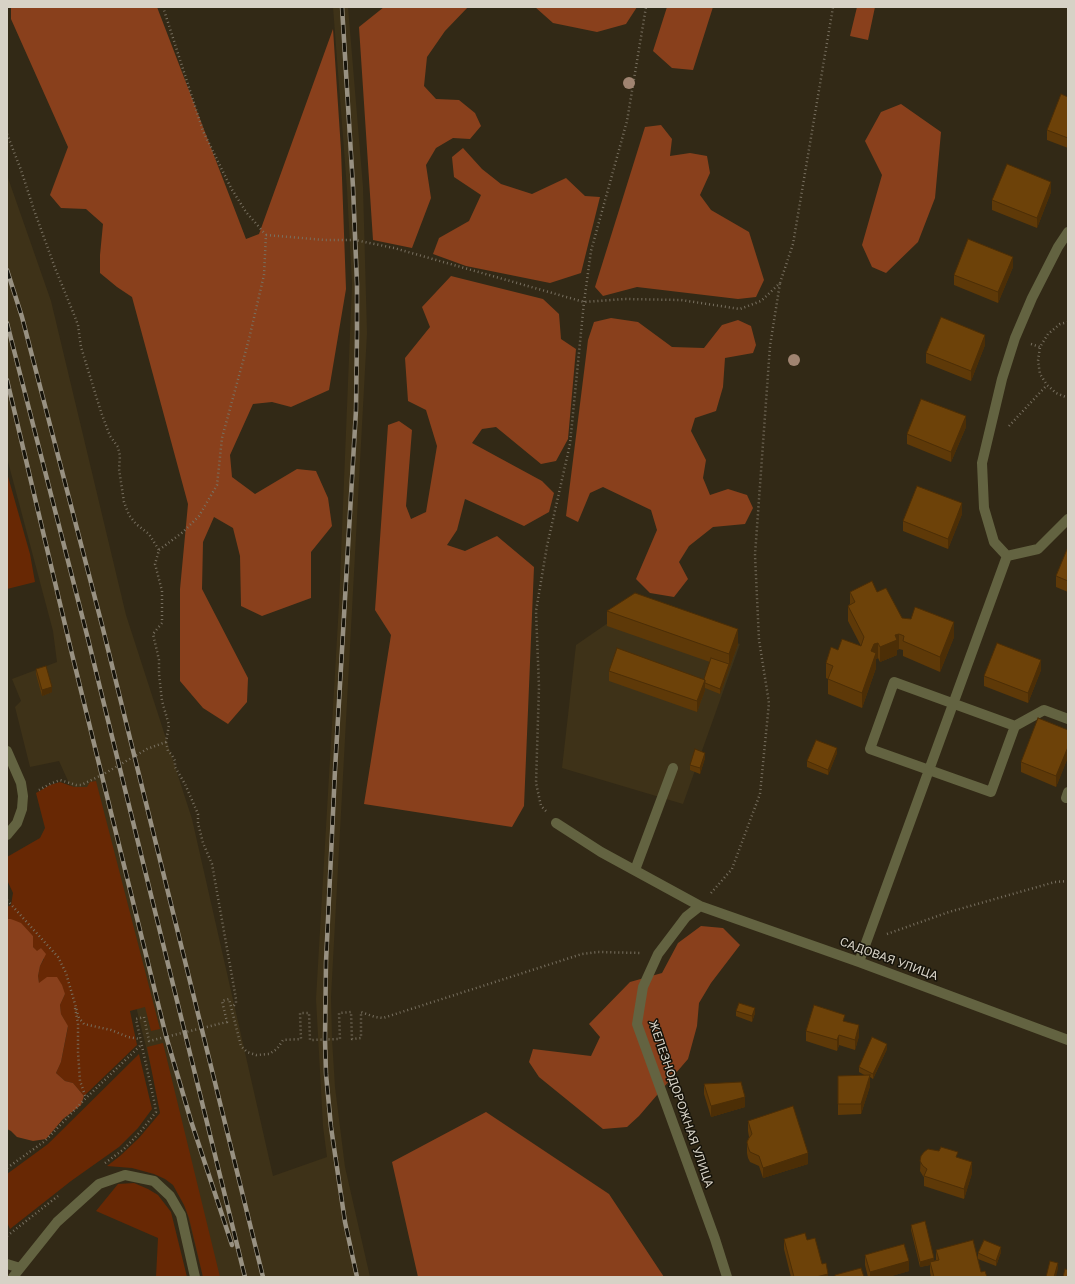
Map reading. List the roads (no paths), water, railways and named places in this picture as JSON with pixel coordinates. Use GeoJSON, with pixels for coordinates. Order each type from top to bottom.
{"type":"FeatureCollection","features":[{"type":"Feature","properties":{"kind":"street"},"geometry":{"type":"LineString","coordinates":[[1007,556],[994,542],[984,508],[982,463],[1002,379],[1015,338],[1038,285],[1058,247],[1068,232]]}},
{"type":"Feature","properties":{"kind":"street"},"geometry":{"type":"LineString","coordinates":[[1007,556],[1038,549],[1068,519]]}},
{"type":"Feature","properties":{"kind":"street"},"geometry":{"type":"LineString","coordinates":[[859,962],[1007,556]]}},
{"type":"Feature","properties":{"kind":"street"},"geometry":{"type":"LineString","coordinates":[[1015,726],[894,682],[870,748],[991,792],[1015,726],[1044,710],[1068,720]]}},
{"type":"Feature","properties":{"kind":"street"},"geometry":{"type":"LineString","coordinates":[[7,751],[21,784],[24,796],[22,809],[17,823],[7,835]]}},
{"type":"Feature","properties":{"kind":"street"},"geometry":{"type":"LineString","coordinates":[[635,870],[673,768]]}},
{"type":"Feature","properties":{"kind":"street","name":"САДОВАЯ УЛИЦА"},"geometry":{"type":"LineString","coordinates":[[556,823],[601,852],[700,906],[859,962],[1068,1040]]}},
{"type":"Feature","properties":{"kind":"street","name":"ЖЕЛЕЗНОДОРОЖНАЯ УЛИЦА"},"geometry":{"type":"LineString","coordinates":[[700,906],[686,917],[658,954],[643,987],[638,1024],[715,1239],[727,1277]]}},
{"type":"Feature","properties":{"kind":"street"},"geometry":{"type":"LineString","coordinates":[[13,1277],[57,1222],[99,1184],[125,1175],[154,1181],[170,1196],[181,1215],[195,1277]]}},
{"type":"Feature","properties":{"kind":"street"},"geometry":{"type":"LineString","coordinates":[[7,1264],[20,1268]]}},
{"type":"Feature","properties":{"kind":"railway"},"geometry":{"type":"LineString","coordinates":[[342,7],[353,187],[357,284],[356,410],[335,770],[326,962],[325,1039],[326,1074],[331,1127],[345,1222],[357,1277]]}},
{"type":"Feature","properties":{"kind":"railway"},"geometry":{"type":"LineString","coordinates":[[7,270],[22,317],[103,629],[263,1277]]}},
{"type":"Feature","properties":{"kind":"railway"},"geometry":{"type":"LineString","coordinates":[[7,323],[88,639],[245,1277]]}},
{"type":"Feature","properties":{"kind":"railway"},"geometry":{"type":"LineString","coordinates":[[7,380],[71,650],[166,1036],[191,1121],[232,1245]]}}]}
